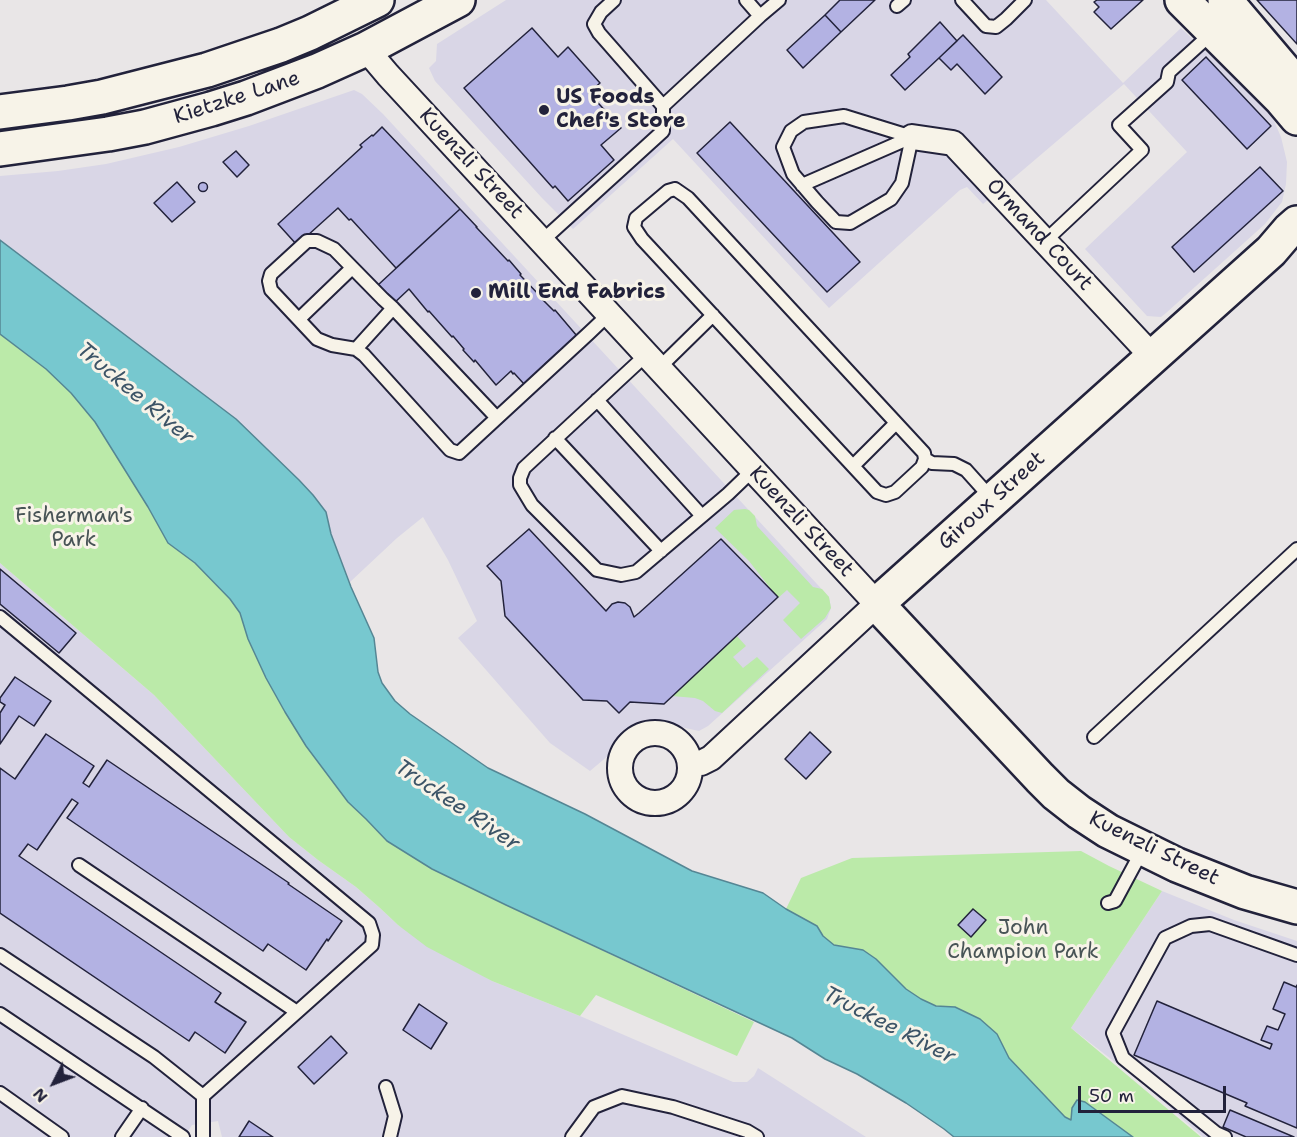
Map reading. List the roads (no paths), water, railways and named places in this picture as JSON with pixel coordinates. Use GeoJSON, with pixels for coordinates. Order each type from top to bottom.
{"type":"FeatureCollection","features":[{"type":"Feature","properties":{"kind":"main road","name":"Kietzke Lane"},"geometry":{"type":"LineString","coordinates":[[0,112],[68,104],[174,80],[280,45],[342,8],[377,0]]}},
{"type":"Feature","properties":{"kind":"main road"},"geometry":{"type":"LineString","coordinates":[[366,49],[375,30],[391,13],[411,0]]}},
{"type":"Feature","properties":{"kind":"main road","name":"Kietzke Lane"},"geometry":{"type":"LineString","coordinates":[[0,149],[108,134],[211,109],[317,71],[366,49],[459,0]]}},
{"type":"Feature","properties":{"kind":"main road"},"geometry":{"type":"LineString","coordinates":[[1182,0],[1281,99],[1297,118]]}},
{"type":"Feature","properties":{"kind":"main road"},"geometry":{"type":"LineString","coordinates":[[1226,0],[1297,85]]}},
{"type":"Feature","properties":{"kind":"main road"},"geometry":{"type":"LineString","coordinates":[[259,93],[262,83],[274,72],[324,51],[341,37],[342,8]]}},
{"type":"Feature","properties":{"kind":"main road","name":"Giroux Street"},"geometry":{"type":"LineString","coordinates":[[877,604],[1271,251],[1294,221]]}},
{"type":"Feature","properties":{"kind":"main road","name":"Kuenzli Street"},"geometry":{"type":"LineString","coordinates":[[877,604],[1040,778],[1079,812],[1108,831],[1177,865],[1245,892],[1297,908]]}},
{"type":"Feature","properties":{"kind":"street","name":"Kuenzli Street"},"geometry":{"type":"LineString","coordinates":[[366,49],[877,604]]}},
{"type":"Feature","properties":{"kind":"street","name":"Ormand Court"},"geometry":{"type":"LineString","coordinates":[[912,137],[953,143],[1152,356]]}},
{"type":"Feature","properties":{"kind":"street","name":"Giroux Street"},"geometry":{"type":"LineString","coordinates":[[690,764],[701,763],[711,758],[877,604]]}},
{"type":"Feature","properties":{"kind":"lane"},"geometry":{"type":"LineString","coordinates":[[542,241],[663,131],[663,106],[599,33],[594,24],[601,12],[614,0]]}},
{"type":"Feature","properties":{"kind":"lane"},"geometry":{"type":"LineString","coordinates":[[746,0],[760,16]]}},
{"type":"Feature","properties":{"kind":"lane"},"geometry":{"type":"LineString","coordinates":[[663,106],[779,0]]}},
{"type":"Feature","properties":{"kind":"lane"},"geometry":{"type":"LineString","coordinates":[[962,0],[986,26],[996,27],[1025,0]]}},
{"type":"Feature","properties":{"kind":"lane"},"geometry":{"type":"LineString","coordinates":[[1045,241],[1142,150],[1119,125],[1167,82],[1170,72],[1214,31]]}},
{"type":"Feature","properties":{"kind":"lane"},"geometry":{"type":"LineString","coordinates":[[844,116],[912,137],[902,183],[891,199],[850,223],[836,222],[802,185],[793,174],[783,147],[791,131],[804,122],[844,116]]}},
{"type":"Feature","properties":{"kind":"lane"},"geometry":{"type":"LineString","coordinates":[[802,185],[912,137]]}},
{"type":"Feature","properties":{"kind":"lane"},"geometry":{"type":"LineString","coordinates":[[926,459],[922,467],[895,492],[886,495],[877,492],[642,239],[634,227],[636,218],[668,191],[675,189],[688,198],[924,453],[926,459],[932,463],[954,464],[966,470],[993,500]]}},
{"type":"Feature","properties":{"kind":"lane"},"geometry":{"type":"LineString","coordinates":[[497,418],[334,249],[317,241],[307,241],[271,274],[269,281],[271,290],[317,339],[332,345],[356,349],[364,355],[450,450],[459,453],[497,418],[609,314]]}},
{"type":"Feature","properties":{"kind":"lane"},"geometry":{"type":"LineString","coordinates":[[299,319],[352,268]]}},
{"type":"Feature","properties":{"kind":"lane"},"geometry":{"type":"LineString","coordinates":[[356,349],[393,308]]}},
{"type":"Feature","properties":{"kind":"lane"},"geometry":{"type":"LineString","coordinates":[[713,315],[597,400],[524,468],[520,485],[532,505],[597,570],[621,574],[636,572],[753,470]]}},
{"type":"Feature","properties":{"kind":"lane"},"geometry":{"type":"LineString","coordinates":[[597,400],[702,516]]}},
{"type":"Feature","properties":{"kind":"lane"},"geometry":{"type":"LineString","coordinates":[[853,466],[896,423]]}},
{"type":"Feature","properties":{"kind":"lane"},"geometry":{"type":"LineString","coordinates":[[555,438],[661,551]]}},
{"type":"Feature","properties":{"kind":"lane"},"geometry":{"type":"LineString","coordinates":[[1094,737],[1297,549]]}},
{"type":"Feature","properties":{"kind":"lane"},"geometry":{"type":"LineString","coordinates":[[0,617],[369,923],[373,935],[372,945],[203,1096],[203,1137]]}},
{"type":"Feature","properties":{"kind":"lane"},"geometry":{"type":"LineString","coordinates":[[1108,903],[1114,901],[1143,848]]}},
{"type":"Feature","properties":{"kind":"lane"},"geometry":{"type":"LineString","coordinates":[[79,865],[297,1012]]}},
{"type":"Feature","properties":{"kind":"lane"},"geometry":{"type":"LineString","coordinates":[[1225,1137],[1216,1133],[1123,1058],[1113,1033],[1165,938],[1191,926],[1210,924],[1297,955]]}},
{"type":"Feature","properties":{"kind":"lane"},"geometry":{"type":"LineString","coordinates":[[0,955],[154,1058],[203,1096]]}},
{"type":"Feature","properties":{"kind":"lane"},"geometry":{"type":"LineString","coordinates":[[0,1014],[183,1137]]}},
{"type":"Feature","properties":{"kind":"lane"},"geometry":{"type":"LineString","coordinates":[[386,1087],[395,1116],[390,1137]]}},
{"type":"Feature","properties":{"kind":"lane"},"geometry":{"type":"LineString","coordinates":[[0,1093],[62,1137]]}},
{"type":"Feature","properties":{"kind":"lane"},"geometry":{"type":"LineString","coordinates":[[573,1137],[594,1107],[622,1096],[673,1107],[747,1131],[757,1137]]}},
{"type":"Feature","properties":{"kind":"lane"},"geometry":{"type":"LineString","coordinates":[[122,1137],[142,1108]]}},
{"type":"Feature","properties":{"kind":"water","name":"Truckee River"},"geometry":{"type":"Polygon","coordinates":[[[0,240],[236,419],[313,495],[326,512],[331,534],[351,587],[374,638],[378,672],[382,683],[395,701],[410,714],[488,768],[585,814],[692,871],[763,893],[817,926],[823,936],[834,945],[863,950],[876,959],[906,989],[921,999],[936,1006],[955,1007],[980,1019],[997,1034],[1009,1058],[1065,1117],[1071,1120],[1072,1108],[1077,1100],[1085,1102],[1133,1137],[954,1137],[906,1103],[857,1074],[825,1059],[792,1038],[506,905],[432,869],[387,841],[348,802],[306,746],[266,678],[248,639],[240,613],[230,599],[195,563],[168,543],[95,422],[71,393],[46,369],[0,334],[0,240]]]}},
{"type":"Feature","properties":{"kind":"place","name":"US Foods Chef's Store"},"geometry":{"type":"Point","coordinates":[544,110]}},
{"type":"Feature","properties":{"kind":"place","name":"Mill End Fabrics"},"geometry":{"type":"Point","coordinates":[476,293]}},
{"type":"Feature","properties":{"kind":"park label","name":"Fisherman's Park"},"geometry":{"type":"Point","coordinates":[74,529]}},
{"type":"Feature","properties":{"kind":"park label","name":"John Champion Park"},"geometry":{"type":"Point","coordinates":[1023,941]}}]}
